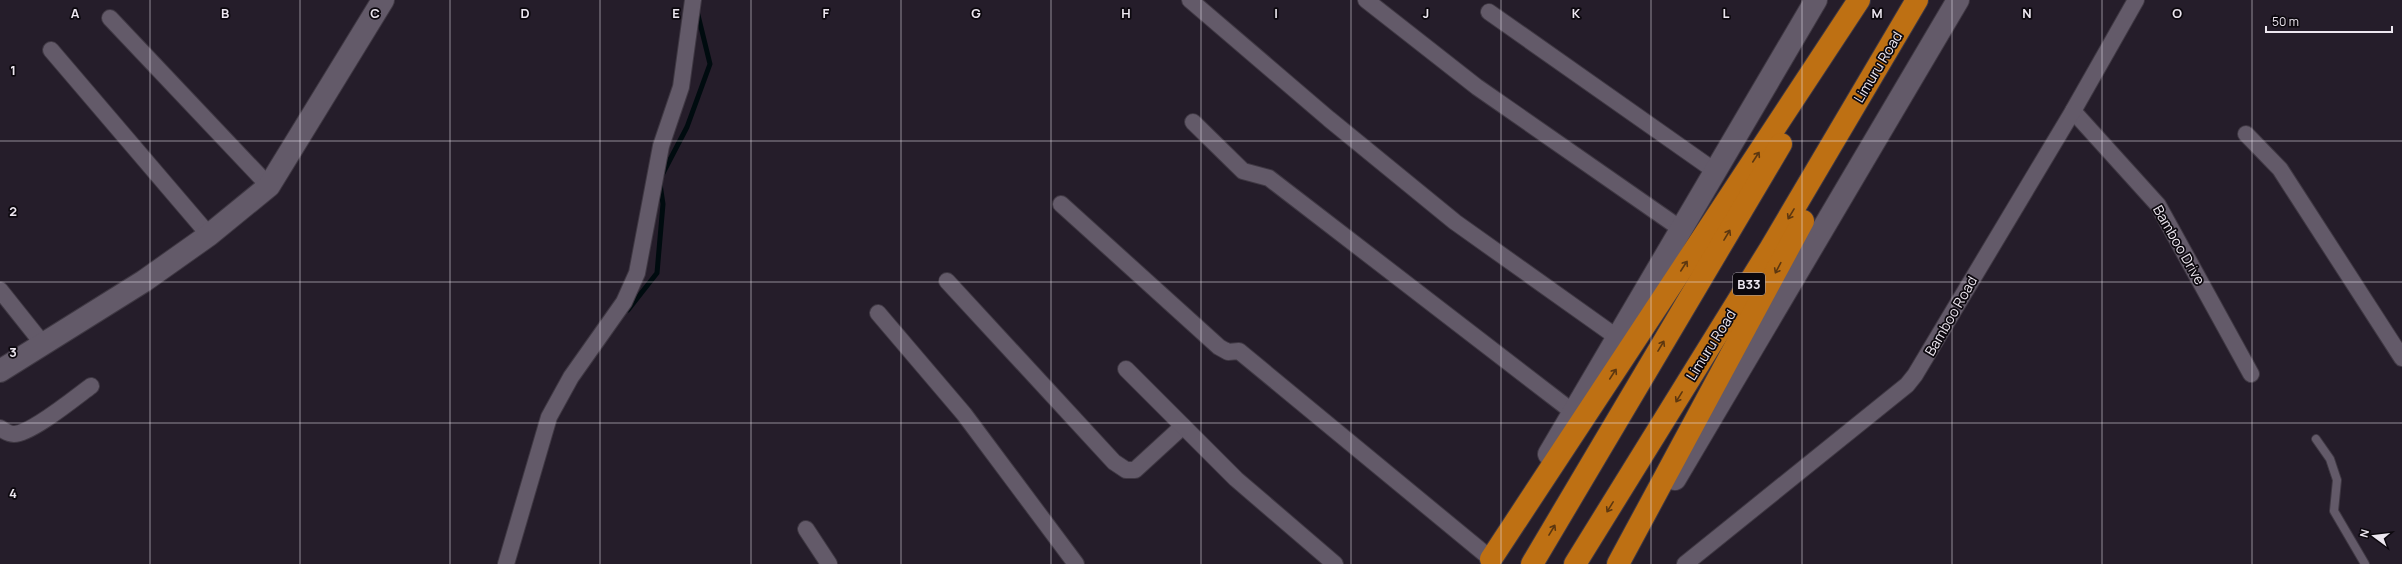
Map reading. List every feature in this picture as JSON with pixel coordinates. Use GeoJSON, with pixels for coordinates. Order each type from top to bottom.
{"type":"FeatureCollection","features":[{"type":"Feature","properties":{"kind":"highway"},"geometry":{"type":"LineString","coordinates":[[1489,562],[1859,0]]}},
{"type":"Feature","properties":{"kind":"highway"},"geometry":{"type":"LineString","coordinates":[[1532,564],[1867,0]]}},
{"type":"Feature","properties":{"kind":"highway","name":"Limuru Road"},"geometry":{"type":"LineString","coordinates":[[1575,564],[1770,249],[1917,0]]}},
{"type":"Feature","properties":{"kind":"highway"},"geometry":{"type":"LineString","coordinates":[[1618,564],[1922,0]]}},
{"type":"Feature","properties":{"kind":"street"},"geometry":{"type":"LineString","coordinates":[[0,371],[144,281],[209,235],[269,186],[383,0]]}},
{"type":"Feature","properties":{"kind":"street"},"geometry":{"type":"LineString","coordinates":[[506,564],[549,417],[571,377],[624,302],[637,272],[660,146],[681,87],[693,0]]}},
{"type":"Feature","properties":{"kind":"street"},"geometry":{"type":"LineString","coordinates":[[1190,0],[1328,119],[1455,222],[1618,338]]}},
{"type":"Feature","properties":{"kind":"street"},"geometry":{"type":"LineString","coordinates":[[1366,0],[1477,87],[1681,229]]}},
{"type":"Feature","properties":{"kind":"street"},"geometry":{"type":"LineString","coordinates":[[1061,204],[1220,347],[1228,352],[1239,351],[1489,562],[1573,412],[1816,0]]}},
{"type":"Feature","properties":{"kind":"street"},"geometry":{"type":"LineString","coordinates":[[1624,564],[1958,0]]}},
{"type":"Feature","properties":{"kind":"street","name":"Bamboo Road"},"geometry":{"type":"LineString","coordinates":[[1685,564],[1907,385],[1916,375],[2073,111],[2136,0]]}},
{"type":"Feature","properties":{"kind":"street"},"geometry":{"type":"LineString","coordinates":[[1489,12],[1715,171]]}},
{"type":"Feature","properties":{"kind":"street"},"geometry":{"type":"LineString","coordinates":[[110,18],[269,186]]}},
{"type":"Feature","properties":{"kind":"street"},"geometry":{"type":"LineString","coordinates":[[51,50],[209,235]]}},
{"type":"Feature","properties":{"kind":"street","name":"Bamboo Drive"},"geometry":{"type":"LineString","coordinates":[[2073,111],[2158,205],[2251,374]]}},
{"type":"Feature","properties":{"kind":"street"},"geometry":{"type":"LineString","coordinates":[[1193,122],[1243,171],[1269,178],[1573,412]]}},
{"type":"Feature","properties":{"kind":"street"},"geometry":{"type":"LineString","coordinates":[[2246,134],[2280,169],[2293,187],[2402,358]]}},
{"type":"Feature","properties":{"kind":"street"},"geometry":{"type":"LineString","coordinates":[[947,281],[1114,462],[1126,470],[1135,470],[1184,426]]}},
{"type":"Feature","properties":{"kind":"street"},"geometry":{"type":"LineString","coordinates":[[0,290],[42,344]]}},
{"type":"Feature","properties":{"kind":"street"},"geometry":{"type":"LineString","coordinates":[[878,313],[964,414],[1076,564]]}},
{"type":"Feature","properties":{"kind":"street"},"geometry":{"type":"LineString","coordinates":[[1126,369],[1236,479],[1335,564]]}},
{"type":"Feature","properties":{"kind":"street"},"geometry":{"type":"LineString","coordinates":[[0,428],[13,434],[21,433],[53,414],[91,386]]}},
{"type":"Feature","properties":{"kind":"street"},"geometry":{"type":"LineString","coordinates":[[806,529],[829,564]]}},
{"type":"Feature","properties":{"kind":"lane"},"geometry":{"type":"LineString","coordinates":[[2316,439],[2330,459],[2336,480],[2334,511],[2365,564]]}},
{"type":"Feature","properties":{"kind":"waterway"},"geometry":{"type":"LineString","coordinates":[[662,175],[687,127],[710,64],[697,11]]}},
{"type":"Feature","properties":{"kind":"waterway"},"geometry":{"type":"LineString","coordinates":[[628,310],[657,273],[663,204],[660,184]]}}]}
